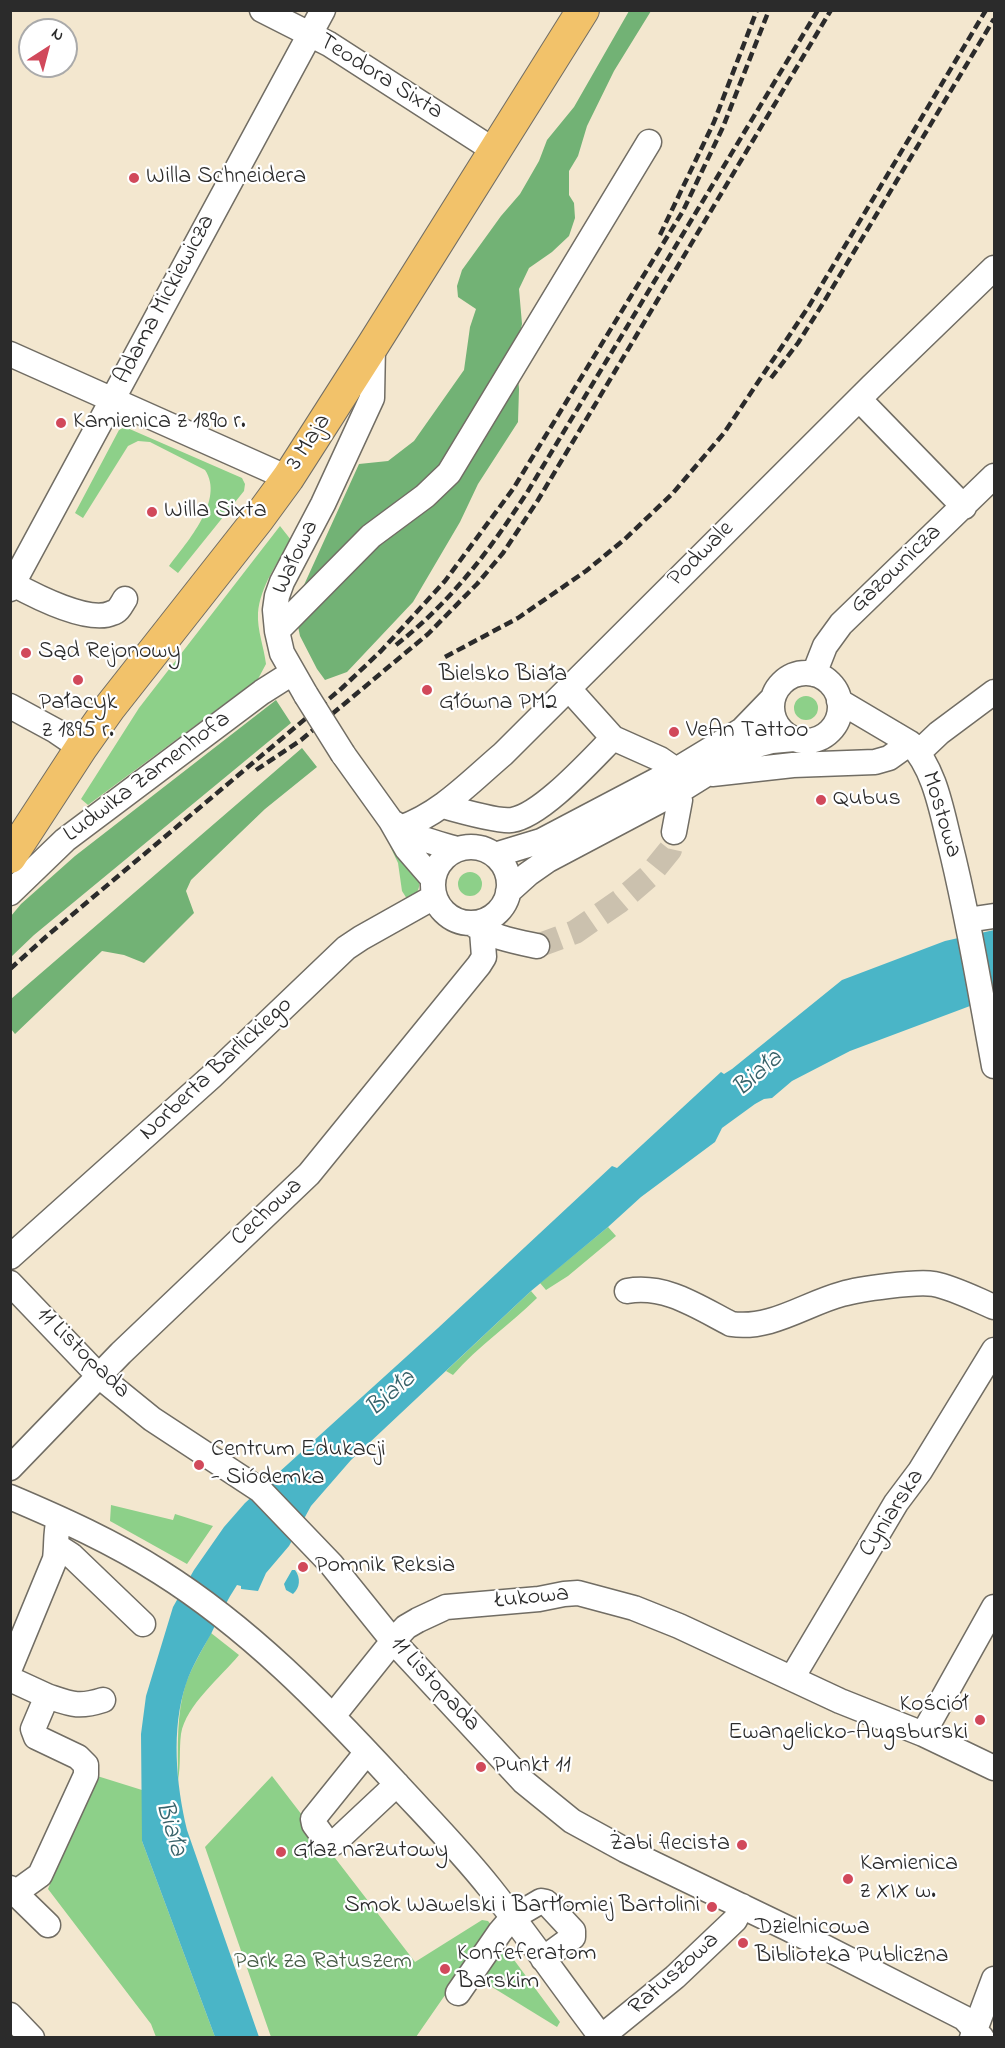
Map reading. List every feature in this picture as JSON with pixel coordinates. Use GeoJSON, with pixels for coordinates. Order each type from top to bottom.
{"type":"FeatureCollection","features":[{"type":"Feature","properties":{"kind":"main road","name":"3 Maja"},"geometry":{"type":"LineString","coordinates":[[10,857],[110,707],[288,478],[583,10]]}},
{"type":"Feature","properties":{"kind":"street","name":"Teodora Sixta"},"geometry":{"type":"LineString","coordinates":[[262,10],[329,44],[495,151]]}},
{"type":"Feature","properties":{"kind":"street","name":"Adama Mickiewicza"},"geometry":{"type":"LineString","coordinates":[[12,587],[323,10]]}},
{"type":"Feature","properties":{"kind":"street"},"geometry":{"type":"LineString","coordinates":[[277,631],[371,536],[425,495],[449,473],[649,142]]}},
{"type":"Feature","properties":{"kind":"street","name":"Podwale"},"geometry":{"type":"LineString","coordinates":[[396,825],[422,819],[443,806],[503,754],[859,399],[994,268]]}},
{"type":"Feature","properties":{"kind":"street","name":"Wałowa"},"geometry":{"type":"LineString","coordinates":[[373,345],[372,398],[323,504],[282,582],[275,610],[277,631],[282,653],[292,673],[343,754],[396,825],[407,849],[434,888]]}},
{"type":"Feature","properties":{"kind":"street"},"geometry":{"type":"LineString","coordinates":[[10,354],[288,478]]}},
{"type":"Feature","properties":{"kind":"street"},"geometry":{"type":"LineString","coordinates":[[859,399],[964,507]]}},
{"type":"Feature","properties":{"kind":"street","name":"Gazownicza"},"geometry":{"type":"LineString","coordinates":[[814,674],[825,646],[841,624],[994,476]]}},
{"type":"Feature","properties":{"kind":"street"},"geometry":{"type":"LineString","coordinates":[[12,587],[63,607],[94,615],[113,613],[119,609],[125,599]]}},
{"type":"Feature","properties":{"kind":"street","name":"Ludwika Zamenhofa"},"geometry":{"type":"LineString","coordinates":[[10,893],[65,840],[252,699],[292,673]]}},
{"type":"Feature","properties":{"kind":"street"},"geometry":{"type":"LineString","coordinates":[[476,927],[490,918],[528,874],[548,860],[680,786],[742,730],[773,698],[784,681],[793,675],[814,674],[830,684],[839,701],[837,719],[827,734]]}},
{"type":"Feature","properties":{"kind":"street"},"geometry":{"type":"LineString","coordinates":[[569,689],[613,738],[660,759],[680,786],[674,832]]}},
{"type":"Feature","properties":{"kind":"street"},"geometry":{"type":"LineString","coordinates":[[706,775],[793,765],[875,762],[889,758],[915,748],[939,733],[994,692]]}},
{"type":"Feature","properties":{"kind":"street"},"geometry":{"type":"LineString","coordinates":[[773,698],[774,718],[778,727],[794,739]]}},
{"type":"Feature","properties":{"kind":"street","name":"Mostowa"},"geometry":{"type":"LineString","coordinates":[[839,701],[915,748],[929,773],[940,804],[988,1010],[994,1066]]}},
{"type":"Feature","properties":{"kind":"street"},"geometry":{"type":"LineString","coordinates":[[10,706],[56,731],[81,748]]}},
{"type":"Feature","properties":{"kind":"street"},"geometry":{"type":"LineString","coordinates":[[495,855],[541,841],[706,775],[750,747],[772,741],[794,739],[805,741],[827,734],[883,728]]}},
{"type":"Feature","properties":{"kind":"street"},"geometry":{"type":"LineString","coordinates":[[443,806],[511,820],[544,805],[613,738]]}},
{"type":"Feature","properties":{"kind":"street"},"geometry":{"type":"LineString","coordinates":[[396,825],[428,840],[457,849]]}},
{"type":"Feature","properties":{"kind":"street"},"geometry":{"type":"LineString","coordinates":[[470,846],[495,855],[506,872],[505,918],[526,944],[459,921],[448,916],[440,908],[434,888],[437,866],[446,856],[457,849],[470,846]]}},
{"type":"Feature","properties":{"kind":"street","name":"Norberta Barlickiego"},"geometry":{"type":"LineString","coordinates":[[10,1257],[212,1077],[346,948],[434,888]]}},
{"type":"Feature","properties":{"kind":"street"},"geometry":{"type":"LineString","coordinates":[[967,920],[994,916]]}},
{"type":"Feature","properties":{"kind":"street","name":"Cechowa"},"geometry":{"type":"LineString","coordinates":[[10,1468],[99,1376],[309,1174],[479,965],[484,957],[476,927]]}},
{"type":"Feature","properties":{"kind":"street"},"geometry":{"type":"LineString","coordinates":[[627,1291],[659,1290],[731,1324],[743,1326],[768,1322],[842,1293],[918,1282],[935,1284],[994,1307]]}},
{"type":"Feature","properties":{"kind":"street","name":"11 Listopada"},"geometry":{"type":"LineString","coordinates":[[10,1283],[99,1376],[152,1419],[260,1490],[331,1564],[393,1641],[524,1782],[572,1821],[625,1850],[964,2018],[976,2035]]}},
{"type":"Feature","properties":{"kind":"street","name":"Cyniarska"},"geometry":{"type":"LineString","coordinates":[[792,1678],[897,1503],[920,1471],[994,1350]]}},
{"type":"Feature","properties":{"kind":"street"},"geometry":{"type":"LineString","coordinates":[[10,1497],[137,1558],[224,1617],[288,1672],[333,1716],[464,1858],[601,2037]]}},
{"type":"Feature","properties":{"kind":"street"},"geometry":{"type":"LineString","coordinates":[[10,1668],[55,1559],[57,1546],[55,1535],[59,1519]]}},
{"type":"Feature","properties":{"kind":"street"},"geometry":{"type":"LineString","coordinates":[[57,1546],[71,1555],[143,1624]]}},
{"type":"Feature","properties":{"kind":"street","name":"Łukowa"},"geometry":{"type":"LineString","coordinates":[[333,1716],[406,1627],[446,1606],[539,1599],[578,1593],[645,1612],[994,1768]]}},
{"type":"Feature","properties":{"kind":"street"},"geometry":{"type":"LineString","coordinates":[[922,1734],[994,1606]]}},
{"type":"Feature","properties":{"kind":"street"},"geometry":{"type":"LineString","coordinates":[[10,1679],[73,1705],[85,1706],[103,1700]]}},
{"type":"Feature","properties":{"kind":"street"},"geometry":{"type":"LineString","coordinates":[[47,1696],[33,1730],[36,1737],[78,1757],[86,1765],[86,1775],[40,1875],[13,1890],[48,1925]]}},
{"type":"Feature","properties":{"kind":"street"},"geometry":{"type":"LineString","coordinates":[[367,1752],[313,1819],[327,1842],[334,1843],[397,1784]]}},
{"type":"Feature","properties":{"kind":"street"},"geometry":{"type":"LineString","coordinates":[[458,1993],[497,1935],[512,1918],[541,1901],[546,1902],[573,1931],[573,1938],[543,1959]]}},
{"type":"Feature","properties":{"kind":"street","name":"Ratuszowa"},"geometry":{"type":"LineString","coordinates":[[601,2037],[675,1977],[735,1920],[742,1906]]}},
{"type":"Feature","properties":{"kind":"street"},"geometry":{"type":"LineString","coordinates":[[976,2035],[994,1979]]}},
{"type":"Feature","properties":{"kind":"street"},"geometry":{"type":"LineString","coordinates":[[10,2015],[32,2037]]}},
{"type":"Feature","properties":{"kind":"green space"},"geometry":{"type":"Polygon","coordinates":[[[629,11],[651,11],[614,71],[587,126],[578,156],[569,171],[569,195],[574,203],[575,218],[569,236],[552,252],[529,268],[519,289],[522,324],[516,350],[519,389],[518,422],[478,484],[460,522],[413,602],[347,672],[325,680],[300,636],[294,607],[359,464],[388,461],[414,441],[464,370],[470,327],[476,309],[458,297],[457,286],[462,270],[520,194],[539,161],[547,140],[574,107],[629,11]]]}},
{"type":"Feature","properties":{"kind":"green space"},"geometry":{"type":"Polygon","coordinates":[[[125,427],[242,478],[245,484],[244,491],[178,573],[169,566],[194,533],[207,507],[210,482],[205,470],[150,442],[138,441],[128,446],[83,518],[75,513],[119,430],[125,427]]]}},
{"type":"Feature","properties":{"kind":"green space"},"geometry":{"type":"Polygon","coordinates":[[[280,526],[291,540],[270,575],[259,603],[259,626],[266,664],[258,679],[88,805],[81,799],[139,708],[280,526]]]}},
{"type":"Feature","properties":{"kind":"green space"},"geometry":{"type":"Polygon","coordinates":[[[806,696],[815,699],[818,708],[815,717],[806,720],[797,717],[794,708],[797,699],[806,696]]]}},
{"type":"Feature","properties":{"kind":"green space"},"geometry":{"type":"Polygon","coordinates":[[[276,700],[291,723],[34,935],[11,957],[11,916],[21,904],[75,856],[276,700]]]}},
{"type":"Feature","properties":{"kind":"green space"},"geometry":{"type":"Polygon","coordinates":[[[302,748],[317,767],[265,809],[191,880],[186,891],[194,913],[144,963],[124,955],[102,951],[15,1034],[11,1029],[11,999],[302,748]]]}},
{"type":"Feature","properties":{"kind":"green space"},"geometry":{"type":"Polygon","coordinates":[[[390,846],[416,871],[419,878],[416,894],[409,902],[402,891],[398,863],[390,846]]]}},
{"type":"Feature","properties":{"kind":"green space"},"geometry":{"type":"Polygon","coordinates":[[[470,872],[479,875],[482,884],[479,893],[470,896],[461,893],[458,884],[461,875],[470,872]]]}},
{"type":"Feature","properties":{"kind":"green space"},"geometry":{"type":"Polygon","coordinates":[[[608,1227],[616,1236],[568,1276],[546,1290],[540,1283],[608,1227]]]}},
{"type":"Feature","properties":{"kind":"green space"},"geometry":{"type":"Polygon","coordinates":[[[531,1291],[537,1298],[527,1308],[453,1375],[446,1371],[531,1291]]]}},
{"type":"Feature","properties":{"kind":"green space"},"geometry":{"type":"Polygon","coordinates":[[[111,1505],[173,1520],[175,1514],[213,1526],[187,1564],[110,1521],[111,1505]]]}},
{"type":"Feature","properties":{"kind":"green space"},"geometry":{"type":"Polygon","coordinates":[[[211,1633],[239,1655],[205,1692],[184,1723],[181,1734],[178,1780],[178,1731],[183,1695],[191,1670],[211,1633]]]}},
{"type":"Feature","properties":{"kind":"green space"},"geometry":{"type":"Polygon","coordinates":[[[94,1775],[142,1790],[142,1841],[215,2037],[156,2037],[151,2024],[48,1889],[94,1775]]]}},
{"type":"Feature","properties":{"kind":"green space","name":"Park za Ratuszem"},"geometry":{"type":"Polygon","coordinates":[[[272,1776],[415,1962],[482,1920],[488,1921],[496,1931],[443,1998],[416,2037],[271,2037],[205,1847],[272,1776]]]}},
{"type":"Feature","properties":{"kind":"green space"},"geometry":{"type":"Polygon","coordinates":[[[500,1941],[560,2022],[557,2027],[479,1979],[500,1941]]]}},
{"type":"Feature","properties":{"kind":"water","name":"Biała"},"geometry":{"type":"Polygon","coordinates":[[[994,930],[994,997],[850,1051],[792,1081],[772,1098],[755,1104],[722,1128],[715,1142],[641,1197],[531,1291],[351,1460],[311,1506],[289,1546],[266,1573],[258,1591],[241,1589],[241,1586],[237,1585],[188,1677],[181,1701],[177,1738],[180,1794],[187,1830],[259,2037],[215,2037],[142,1841],[141,1734],[146,1696],[173,1607],[194,1570],[224,1527],[245,1503],[612,1166],[617,1168],[721,1072],[724,1074],[732,1069],[842,980],[945,941],[994,930]]]}},
{"type":"Feature","properties":{"kind":"water"},"geometry":{"type":"Polygon","coordinates":[[[292,1570],[295,1570],[299,1580],[293,1594],[286,1590],[284,1584],[292,1570]]]}},
{"type":"Feature","properties":{"kind":"tunnel"},"geometry":{"type":"LineString","coordinates":[[537,946],[575,932],[620,901],[648,877],[670,850],[674,832]]}},
{"type":"Feature","properties":{"kind":"railway"},"geometry":{"type":"LineString","coordinates":[[660,235],[714,122],[757,10]]}},
{"type":"Feature","properties":{"kind":"railway"},"geometry":{"type":"LineString","coordinates":[[10,969],[342,688],[381,651],[445,581],[513,489],[683,211],[723,127],[769,10]]}},
{"type":"Feature","properties":{"kind":"railway"},"geometry":{"type":"LineString","coordinates":[[396,645],[435,611],[469,574],[514,513],[818,10]]}},
{"type":"Feature","properties":{"kind":"railway"},"geometry":{"type":"LineString","coordinates":[[256,770],[301,740],[428,634],[477,584],[503,553],[538,500],[831,10]]}},
{"type":"Feature","properties":{"kind":"railway"},"geometry":{"type":"LineString","coordinates":[[445,657],[518,618],[586,571],[625,539],[673,493],[724,433],[809,306],[986,10]]}},
{"type":"Feature","properties":{"kind":"railway"},"geometry":{"type":"LineString","coordinates":[[771,378],[798,343],[822,305],[994,19]]}},
{"type":"Feature","properties":{"kind":"place","name":"Willa Schneidera"},"geometry":{"type":"Point","coordinates":[134,178]}},
{"type":"Feature","properties":{"kind":"place","name":"Kamienica z 1890 r."},"geometry":{"type":"Point","coordinates":[61,423]}},
{"type":"Feature","properties":{"kind":"place","name":"Willa Sixta"},"geometry":{"type":"Point","coordinates":[152,512]}},
{"type":"Feature","properties":{"kind":"place","name":"Sąd Rejonowy"},"geometry":{"type":"Point","coordinates":[26,653]}},
{"type":"Feature","properties":{"kind":"place","name":"Pałacyk z 1895 r."},"geometry":{"type":"Point","coordinates":[78,680]}},
{"type":"Feature","properties":{"kind":"place","name":"Bielsko Biała Główna PM2"},"geometry":{"type":"Point","coordinates":[427,690]}},
{"type":"Feature","properties":{"kind":"place","name":"VeAn Tattoo"},"geometry":{"type":"Point","coordinates":[674,732]}},
{"type":"Feature","properties":{"kind":"place","name":"Qubus"},"geometry":{"type":"Point","coordinates":[821,800]}},
{"type":"Feature","properties":{"kind":"place","name":"Centrum Edukacji - Siódemka"},"geometry":{"type":"Point","coordinates":[199,1465]}},
{"type":"Feature","properties":{"kind":"place","name":"Pomnik Reksia"},"geometry":{"type":"Point","coordinates":[303,1567]}},
{"type":"Feature","properties":{"kind":"place","name":"Kościół Ewangelicko-Augsburski"},"geometry":{"type":"Point","coordinates":[980,1720]}},
{"type":"Feature","properties":{"kind":"place","name":"Punkt 11"},"geometry":{"type":"Point","coordinates":[481,1767]}},
{"type":"Feature","properties":{"kind":"place","name":"Żabi flecista"},"geometry":{"type":"Point","coordinates":[742,1845]}},
{"type":"Feature","properties":{"kind":"place","name":"Głaz narzutowy"},"geometry":{"type":"Point","coordinates":[281,1852]}},
{"type":"Feature","properties":{"kind":"place","name":"Kamienica z XIX w."},"geometry":{"type":"Point","coordinates":[848,1879]}},
{"type":"Feature","properties":{"kind":"place","name":"Smok Wawelski i Bartłomiej Bartolini"},"geometry":{"type":"Point","coordinates":[712,1907]}},
{"type":"Feature","properties":{"kind":"place","name":"Dzielnicowa Biblioteka Publiczna"},"geometry":{"type":"Point","coordinates":[743,1943]}},
{"type":"Feature","properties":{"kind":"place","name":"Konfeferatom Barskim"},"geometry":{"type":"Point","coordinates":[445,1969]}}]}
